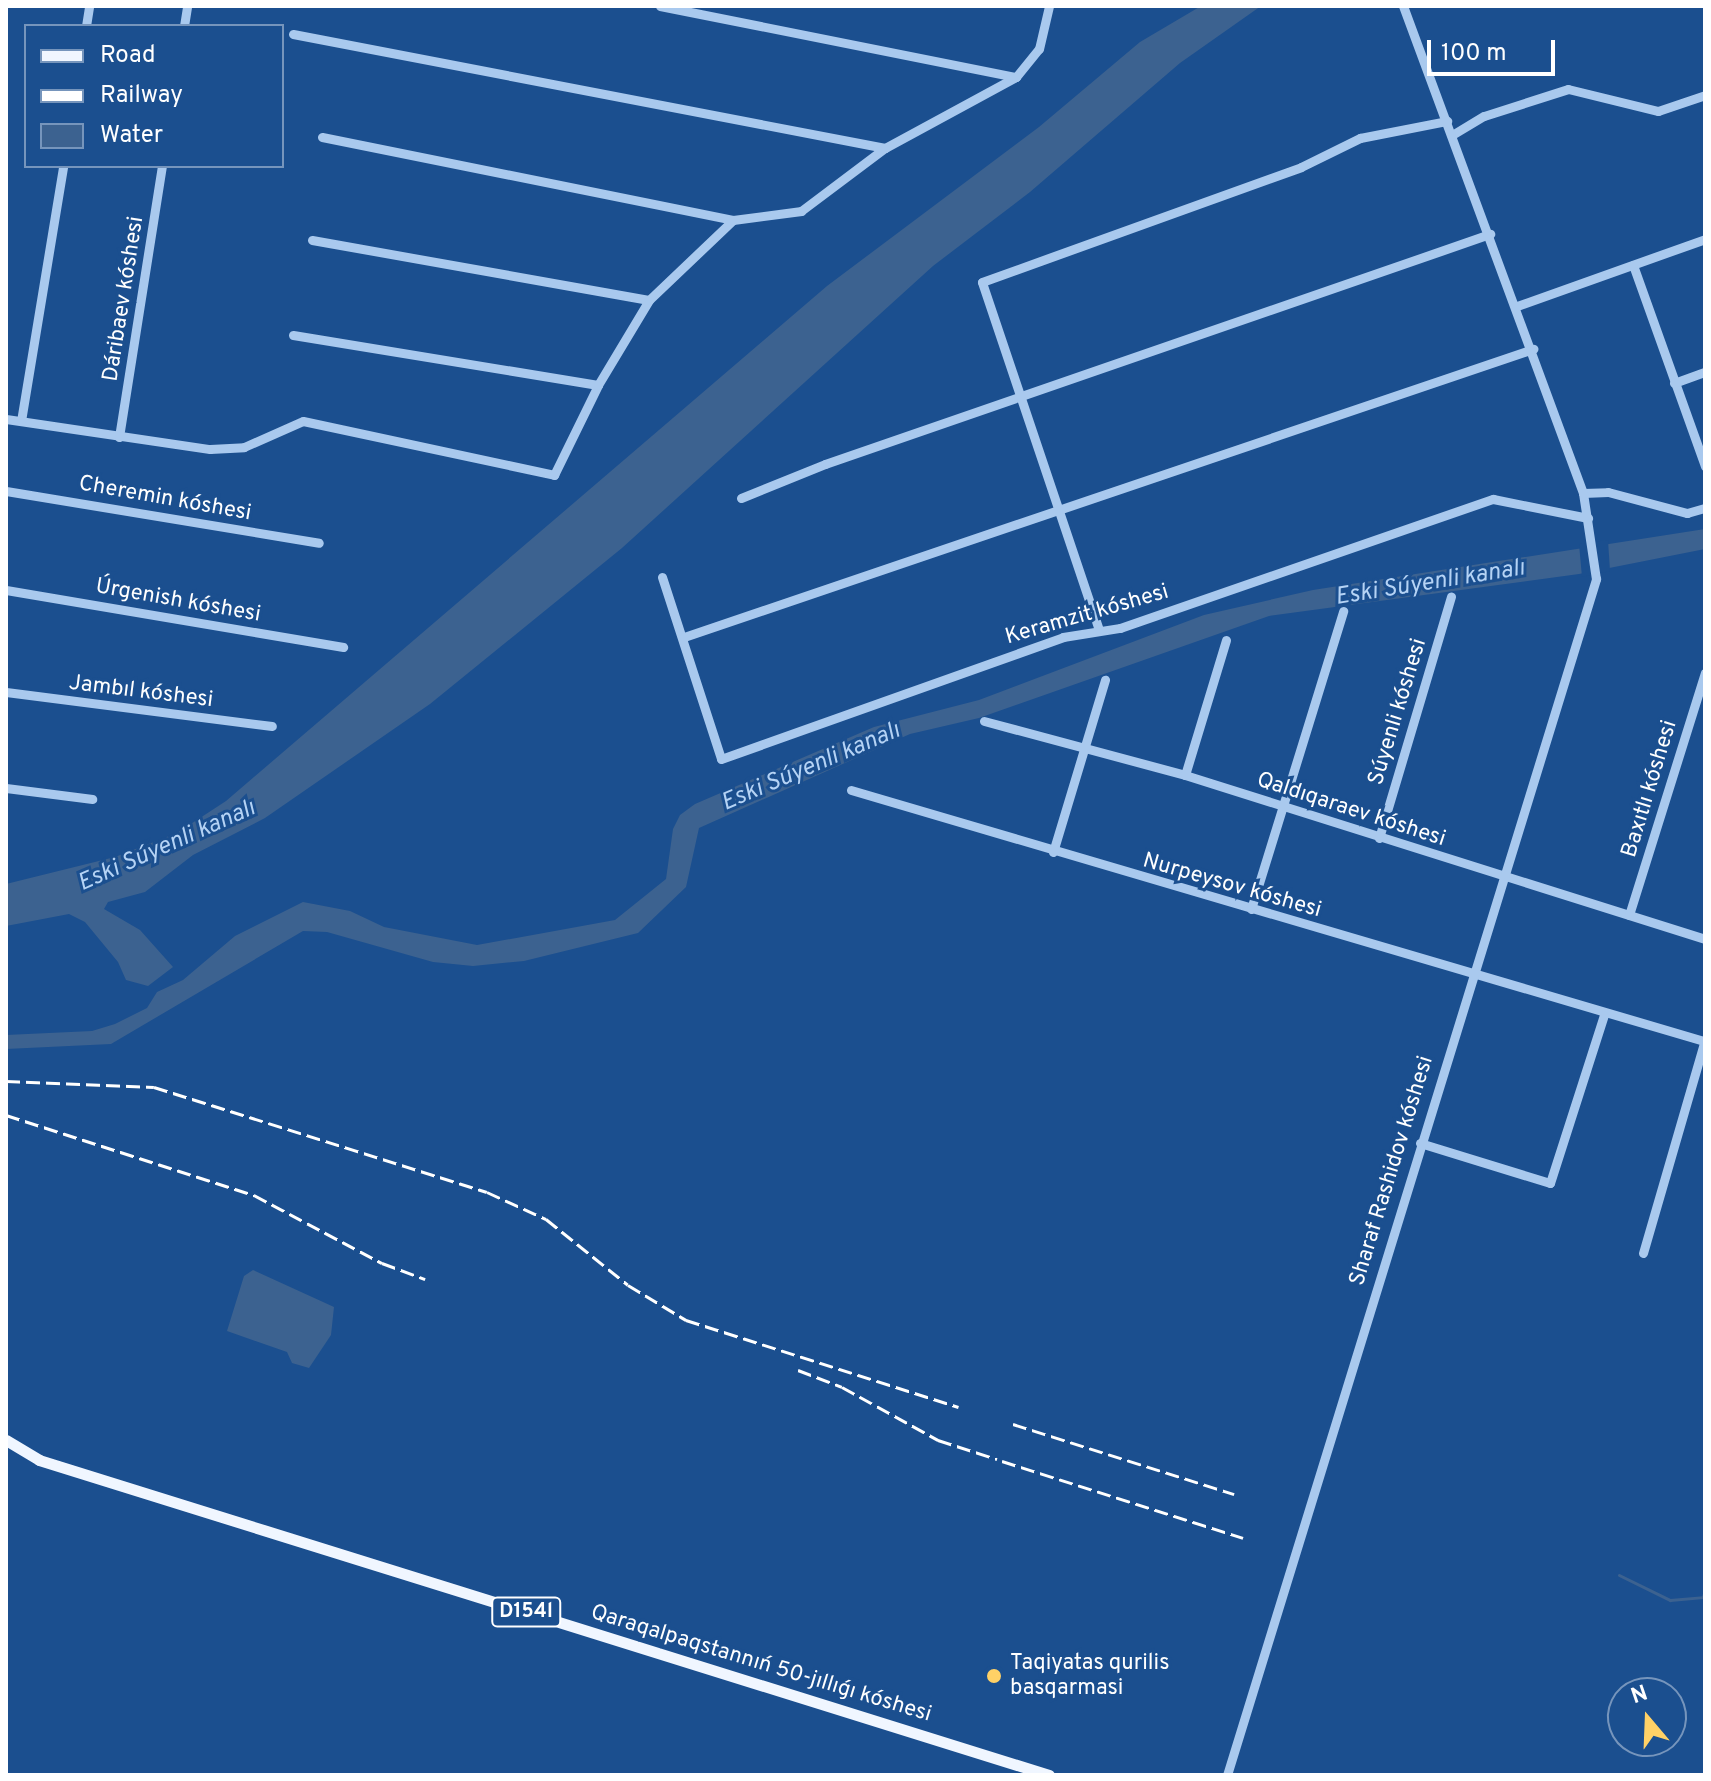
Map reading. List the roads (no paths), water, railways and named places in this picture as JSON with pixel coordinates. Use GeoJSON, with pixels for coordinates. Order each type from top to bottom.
{"type":"FeatureCollection","features":[{"type":"Feature","properties":{"kind":"main road","name":"Qaraqalpaqstannıń 50-jıllıǵı kóshesi"},"geometry":{"type":"LineString","coordinates":[[6,1440],[39,1460],[1049,1775]]}},
{"type":"Feature","properties":{"kind":"street"},"geometry":{"type":"LineString","coordinates":[[660,6],[1016,77]]}},
{"type":"Feature","properties":{"kind":"street"},"geometry":{"type":"LineString","coordinates":[[322,137],[733,220],[801,211],[885,148],[1016,77],[1039,49],[1049,6]]}},
{"type":"Feature","properties":{"kind":"street"},"geometry":{"type":"LineString","coordinates":[[1403,6],[1533,349],[1583,493],[1588,518]]}},
{"type":"Feature","properties":{"kind":"street"},"geometry":{"type":"LineString","coordinates":[[293,34],[885,148]]}},
{"type":"Feature","properties":{"kind":"street"},"geometry":{"type":"LineString","coordinates":[[1452,135],[1484,116],[1568,89],[1658,111],[1705,95]]}},
{"type":"Feature","properties":{"kind":"street"},"geometry":{"type":"LineString","coordinates":[[1099,630],[982,282],[1301,167],[1360,138],[1447,121]]}},
{"type":"Feature","properties":{"kind":"street"},"geometry":{"type":"LineString","coordinates":[[21,421],[63,168]]}},
{"type":"Feature","properties":{"kind":"street","name":"Dáribaev kóshesi"},"geometry":{"type":"LineString","coordinates":[[119,437],[162,168]]}},
{"type":"Feature","properties":{"kind":"street"},"geometry":{"type":"LineString","coordinates":[[6,419],[210,449],[244,447],[303,421],[554,475],[598,385],[649,300],[733,220]]}},
{"type":"Feature","properties":{"kind":"street"},"geometry":{"type":"LineString","coordinates":[[741,498],[825,464],[1490,234]]}},
{"type":"Feature","properties":{"kind":"street"},"geometry":{"type":"LineString","coordinates":[[1517,306],[1705,239]]}},
{"type":"Feature","properties":{"kind":"street"},"geometry":{"type":"LineString","coordinates":[[312,240],[649,300]]}},
{"type":"Feature","properties":{"kind":"street"},"geometry":{"type":"LineString","coordinates":[[1633,265],[1705,466]]}},
{"type":"Feature","properties":{"kind":"street"},"geometry":{"type":"LineString","coordinates":[[293,335],[598,385]]}},
{"type":"Feature","properties":{"kind":"street"},"geometry":{"type":"LineString","coordinates":[[684,637],[1060,512],[1533,349]]}},
{"type":"Feature","properties":{"kind":"street"},"geometry":{"type":"LineString","coordinates":[[1674,383],[1705,372]]}},
{"type":"Feature","properties":{"kind":"street","name":"Cheremin kóshesi"},"geometry":{"type":"LineString","coordinates":[[6,491],[319,543]]}},
{"type":"Feature","properties":{"kind":"street"},"geometry":{"type":"LineString","coordinates":[[1583,493],[1608,492],[1687,513],[1705,508]]}},
{"type":"Feature","properties":{"kind":"street","name":"Keramzit kóshesi"},"geometry":{"type":"LineString","coordinates":[[662,577],[684,637],[721,759],[1063,637],[1120,628],[1493,499],[1588,518]]}},
{"type":"Feature","properties":{"kind":"street","name":"Sharaf Rashidov kóshesi"},"geometry":{"type":"LineString","coordinates":[[1227,1775],[1501,877],[1596,579],[1588,518]]}},
{"type":"Feature","properties":{"kind":"street","name":"Úrgenish kóshesi"},"geometry":{"type":"LineString","coordinates":[[6,590],[343,647]]}},
{"type":"Feature","properties":{"kind":"street","name":"Súyenli kóshesi"},"geometry":{"type":"LineString","coordinates":[[1379,838],[1451,596]]}},
{"type":"Feature","properties":{"kind":"street"},"geometry":{"type":"LineString","coordinates":[[1251,909],[1343,611]]}},
{"type":"Feature","properties":{"kind":"street"},"geometry":{"type":"LineString","coordinates":[[1185,775],[1226,640]]}},
{"type":"Feature","properties":{"kind":"street","name":"Baxıtlı kóshesi"},"geometry":{"type":"LineString","coordinates":[[1629,915],[1705,673]]}},
{"type":"Feature","properties":{"kind":"street"},"geometry":{"type":"LineString","coordinates":[[1053,852],[1087,748],[1105,680]]}},
{"type":"Feature","properties":{"kind":"street","name":"Jambıl kóshesi"},"geometry":{"type":"LineString","coordinates":[[6,692],[272,726]]}},
{"type":"Feature","properties":{"kind":"street","name":"Qaldıqaraev kóshesi"},"geometry":{"type":"LineString","coordinates":[[984,721],[1185,775],[1705,939]]}},
{"type":"Feature","properties":{"kind":"street"},"geometry":{"type":"LineString","coordinates":[[6,788],[92,799]]}},
{"type":"Feature","properties":{"kind":"street","name":"Nurpeysov kóshesi"},"geometry":{"type":"LineString","coordinates":[[851,790],[1604,1015],[1705,1041],[1643,1253]]}},
{"type":"Feature","properties":{"kind":"street"},"geometry":{"type":"LineString","coordinates":[[1420,1143],[1550,1183],[1604,1015]]}},
{"type":"Feature","properties":{"kind":"water","name":"Eski Súyenli kanalı"},"geometry":{"type":"Polygon","coordinates":[[[1201,6],[1261,6],[1180,63],[1030,192],[933,266],[622,548],[430,704],[265,818],[193,855],[145,892],[108,902],[104,909],[140,930],[173,967],[148,986],[126,980],[118,962],[85,922],[69,914],[6,926],[6,884],[115,857],[177,833],[226,801],[827,286],[1039,127],[1140,42],[1201,6]]]}},
{"type":"Feature","properties":{"kind":"water","name":"Eski Súyenli kanalı"},"geometry":{"type":"Polygon","coordinates":[[[1705,529],[1705,549],[1579,574],[1269,616],[979,718],[910,734],[699,828],[686,887],[638,933],[524,961],[473,966],[433,962],[327,932],[303,931],[111,1044],[6,1049],[6,1035],[92,1031],[115,1024],[147,1008],[157,992],[183,980],[235,936],[303,902],[350,911],[384,927],[477,945],[615,920],[666,879],[673,829],[680,815],[695,804],[874,727],[979,700],[1204,615],[1313,590],[1705,529]]]}},
{"type":"Feature","properties":{"kind":"water"},"geometry":{"type":"Polygon","coordinates":[[[253,1270],[334,1307],[331,1335],[309,1368],[292,1363],[287,1352],[227,1331],[244,1276],[253,1270]]]}},
{"type":"Feature","properties":{"kind":"waterway"},"geometry":{"type":"LineString","coordinates":[[1619,1575],[1670,1600],[1703,1597],[1705,1590]]}},
{"type":"Feature","properties":{"kind":"railway"},"geometry":{"type":"LineString","coordinates":[[6,1081],[154,1087],[487,1192],[546,1219],[628,1285],[686,1320],[958,1407]]}},
{"type":"Feature","properties":{"kind":"railway"},"geometry":{"type":"LineString","coordinates":[[6,1115],[254,1195],[382,1263],[425,1279]]}},
{"type":"Feature","properties":{"kind":"railway"},"geometry":{"type":"LineString","coordinates":[[798,1370],[842,1387],[938,1440],[997,1459]]}},
{"type":"Feature","properties":{"kind":"railway"},"geometry":{"type":"LineString","coordinates":[[1013,1424],[1234,1494]]}},
{"type":"Feature","properties":{"kind":"railway"},"geometry":{"type":"LineString","coordinates":[[1002,1461],[1243,1538]]}},
{"type":"Feature","properties":{"kind":"place","name":"Taqiyatas qurilis basqarmasi"},"geometry":{"type":"Point","coordinates":[994,1676]}}]}
